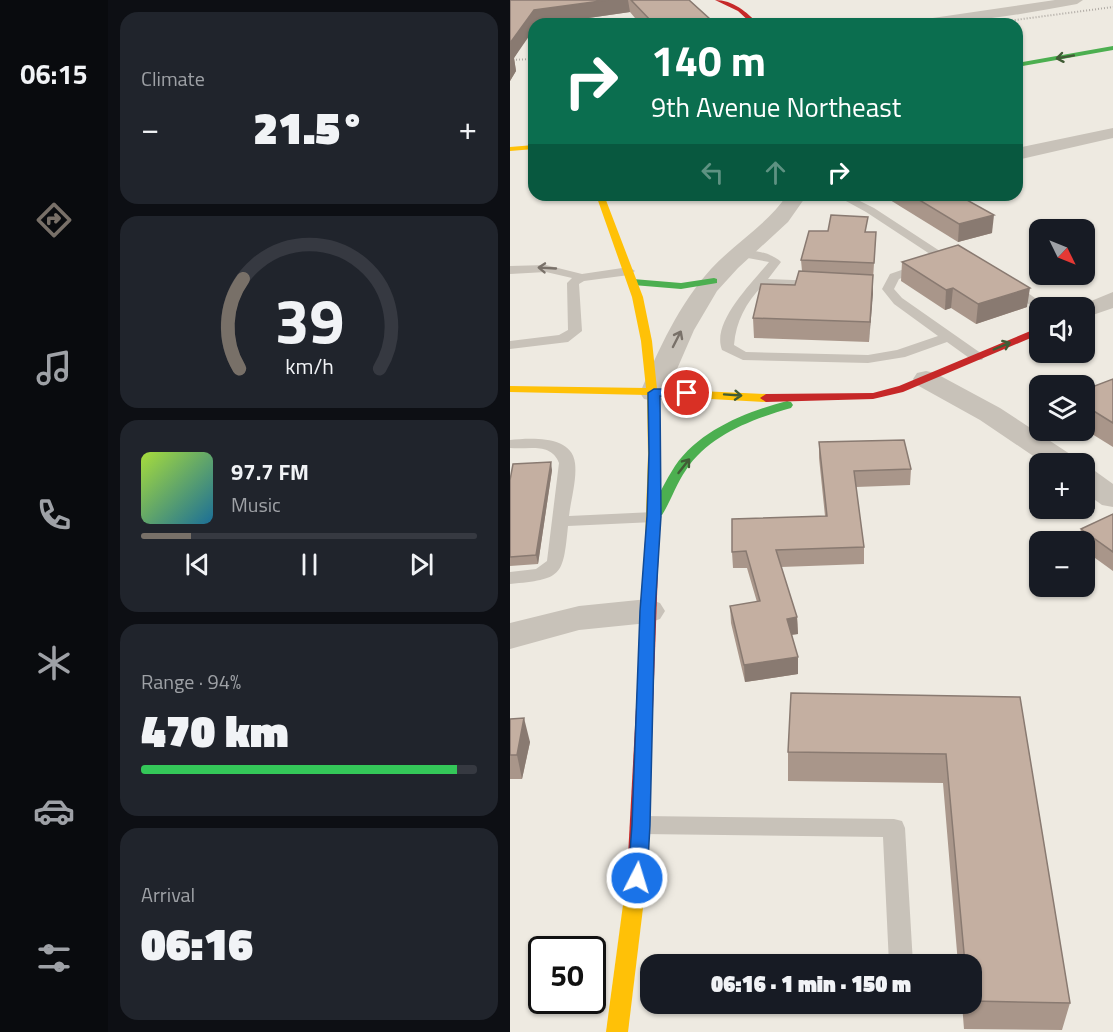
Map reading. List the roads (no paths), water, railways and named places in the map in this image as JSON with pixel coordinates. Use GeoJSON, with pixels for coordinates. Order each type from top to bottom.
{"type":"FeatureCollection","features":[{"type":"Feature","properties":{"kind":"main road"},"geometry":{"type":"LineString","coordinates":[[718,0],[740,10],[749,18]]}},
{"type":"Feature","properties":{"kind":"main road"},"geometry":{"type":"LineString","coordinates":[[1023,64],[1113,48]]}},
{"type":"Feature","properties":{"kind":"main road"},"geometry":{"type":"LineString","coordinates":[[510,149],[528,148]]}},
{"type":"Feature","properties":{"kind":"main road"},"geometry":{"type":"LineString","coordinates":[[602,201],[631,277],[641,312],[654,393],[656,453],[641,825],[626,980],[617,1032]]}},
{"type":"Feature","properties":{"kind":"main road"},"geometry":{"type":"LineString","coordinates":[[631,277],[681,286],[714,280]]}},
{"type":"Feature","properties":{"kind":"main road"},"geometry":{"type":"LineString","coordinates":[[510,389],[772,398],[873,396],[903,389],[1029,335]]}},
{"type":"Feature","properties":{"kind":"main road"},"geometry":{"type":"LineString","coordinates":[[654,516],[682,465],[705,444],[734,424],[772,409],[821,398]]}},
{"type":"Feature","properties":{"kind":"street"},"geometry":{"type":"LineString","coordinates":[[941,7],[969,18],[1077,0]]}},
{"type":"Feature","properties":{"kind":"street"},"geometry":{"type":"LineString","coordinates":[[1023,153],[1113,133]]}},
{"type":"Feature","properties":{"kind":"street"},"geometry":{"type":"LineString","coordinates":[[654,393],[686,322],[714,280],[760,239],[794,201]]}},
{"type":"Feature","properties":{"kind":"street"},"geometry":{"type":"LineString","coordinates":[[1095,306],[1113,299]]}},
{"type":"Feature","properties":{"kind":"street"},"geometry":{"type":"LineString","coordinates":[[926,379],[990,414],[1049,453]]}},
{"type":"Feature","properties":{"kind":"street"},"geometry":{"type":"LineString","coordinates":[[1095,485],[1113,498]]}},
{"type":"Feature","properties":{"kind":"street"},"geometry":{"type":"LineString","coordinates":[[510,636],[579,618],[648,611]]}},
{"type":"Feature","properties":{"kind":"lane"},"geometry":{"type":"LineString","coordinates":[[852,201],[870,210],[945,259]]}},
{"type":"Feature","properties":{"kind":"lane"},"geometry":{"type":"LineString","coordinates":[[741,254],[771,258],[775,262],[747,294],[728,327],[727,347],[743,356],[868,359],[900,354],[947,337]]}},
{"type":"Feature","properties":{"kind":"lane"},"geometry":{"type":"LineString","coordinates":[[960,257],[945,259],[894,277],[882,289],[977,357]]}},
{"type":"Feature","properties":{"kind":"lane"},"geometry":{"type":"LineString","coordinates":[[510,270],[563,269],[581,278],[631,277]]}},
{"type":"Feature","properties":{"kind":"lane"},"geometry":{"type":"LineString","coordinates":[[510,345],[563,339],[574,331],[573,283],[581,278]]}},
{"type":"Feature","properties":{"kind":"lane"},"geometry":{"type":"LineString","coordinates":[[997,278],[1029,299]]}},
{"type":"Feature","properties":{"kind":"lane"},"geometry":{"type":"LineString","coordinates":[[759,282],[829,286]]}},
{"type":"Feature","properties":{"kind":"lane"},"geometry":{"type":"LineString","coordinates":[[510,578],[542,574],[553,567],[557,558],[567,463],[566,456],[559,448],[549,444],[511,446]]}},
{"type":"Feature","properties":{"kind":"lane"},"geometry":{"type":"LineString","coordinates":[[561,521],[654,516]]}},
{"type":"Feature","properties":{"kind":"lane"},"geometry":{"type":"LineString","coordinates":[[641,825],[894,828],[900,954]]}},
{"type":"Feature","properties":{"kind":"lane"},"geometry":{"type":"LineString","coordinates":[[626,980],[640,981]]}},
{"type":"Feature","properties":{"kind":"railway"},"geometry":{"type":"LineString","coordinates":[[1023,19],[1113,7]]}},
{"type":"Feature","properties":{"kind":"railway"},"geometry":{"type":"LineString","coordinates":[[510,60],[528,59]]}}]}
